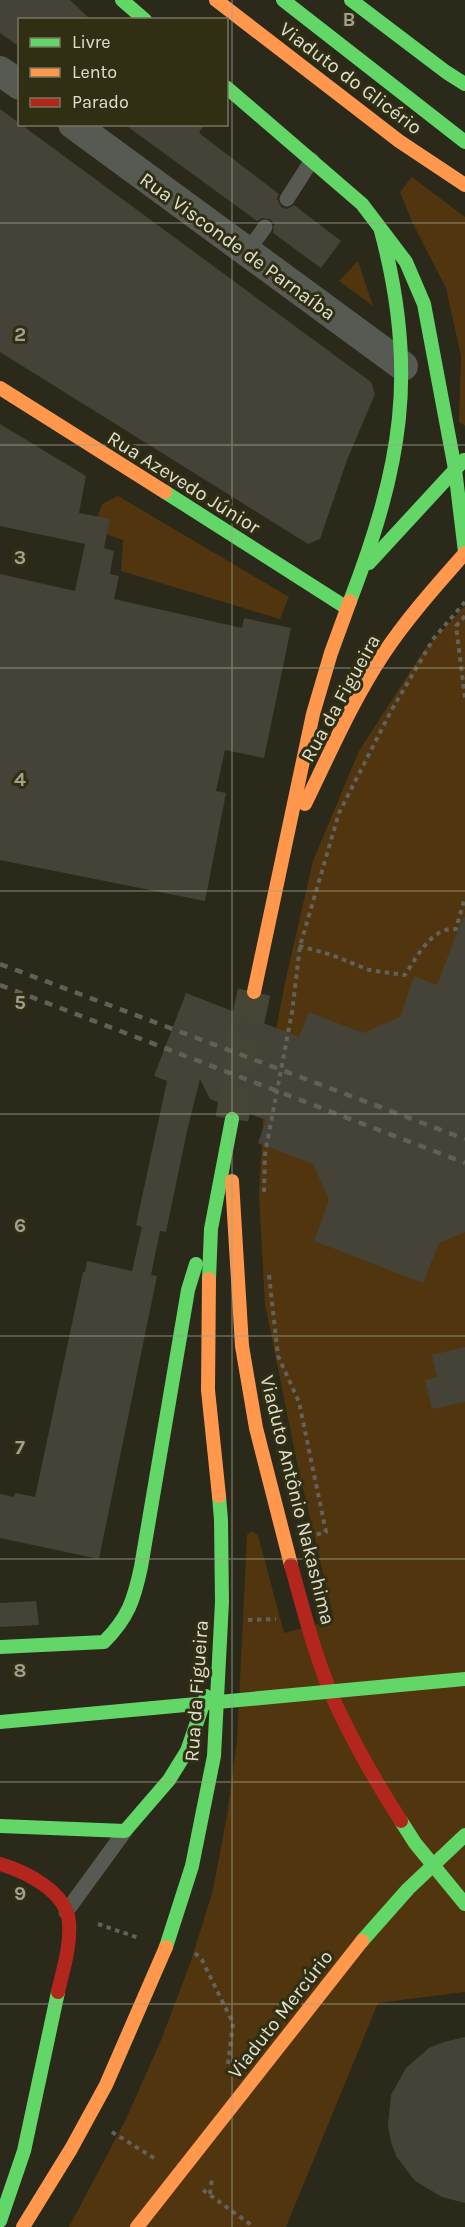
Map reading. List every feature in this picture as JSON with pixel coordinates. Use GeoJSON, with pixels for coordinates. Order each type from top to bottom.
{"type":"FeatureCollection","features":[{"type":"Feature","properties":{"kind":"main road"},"geometry":{"type":"LineString","coordinates":[[122,0],[143,18]]}},
{"type":"Feature","properties":{"kind":"main road","name":"Viaduto do Glicério"},"geometry":{"type":"LineString","coordinates":[[216,0],[399,141],[465,185]]}},
{"type":"Feature","properties":{"kind":"main road","name":"Viaduto do Glicério"},"geometry":{"type":"LineString","coordinates":[[283,0],[465,142]]}},
{"type":"Feature","properties":{"kind":"main road"},"geometry":{"type":"LineString","coordinates":[[351,0],[465,84]]}},
{"type":"Feature","properties":{"kind":"main road","name":"Rua da Figueira"},"geometry":{"type":"LineString","coordinates":[[228,89],[362,204],[406,262],[424,304],[460,464],[465,553],[411,616],[374,667],[346,719],[287,844]]}},
{"type":"Feature","properties":{"kind":"main road","name":"Rua da Figueira"},"geometry":{"type":"LineString","coordinates":[[254,992],[287,844],[302,757],[318,693],[376,528],[389,481],[402,411],[403,366],[397,299],[381,231]]}},
{"type":"Feature","properties":{"kind":"main road","name":"Rua Azevedo Júnior"},"geometry":{"type":"LineString","coordinates":[[0,388],[347,608]]}},
{"type":"Feature","properties":{"kind":"main road"},"geometry":{"type":"LineString","coordinates":[[361,571],[460,464]]}},
{"type":"Feature","properties":{"kind":"main road","name":"Rua da Figueira"},"geometry":{"type":"LineString","coordinates":[[23,2227],[71,2149],[106,2085],[145,1998],[169,1937],[192,1866],[214,1756],[222,1602],[221,1520],[208,1390],[210,1229],[232,1119]]}},
{"type":"Feature","properties":{"kind":"main road","name":"Viaduto Antônio Nakashima"},"geometry":{"type":"LineString","coordinates":[[230,1134],[242,1346],[256,1428],[308,1629],[336,1704],[372,1776],[415,1843],[465,1904]]}},
{"type":"Feature","properties":{"kind":"main road"},"geometry":{"type":"LineString","coordinates":[[0,1647],[104,1642],[121,1626],[133,1604],[188,1290],[210,1229]]}},
{"type":"Feature","properties":{"kind":"main road"},"geometry":{"type":"LineString","coordinates":[[0,1826],[125,1831],[169,1780],[187,1751],[219,1657]]}},
{"type":"Feature","properties":{"kind":"main road"},"geometry":{"type":"LineString","coordinates":[[0,1722],[465,1679]]}},
{"type":"Feature","properties":{"kind":"main road"},"geometry":{"type":"LineString","coordinates":[[41,1841],[50,1829]]}},
{"type":"Feature","properties":{"kind":"main road","name":"Viaduto Mercúrio"},"geometry":{"type":"LineString","coordinates":[[137,2227],[356,1948],[408,1889],[465,1835]]}},
{"type":"Feature","properties":{"kind":"main road"},"geometry":{"type":"LineString","coordinates":[[0,1864],[30,1870],[66,1912],[69,1930],[43,2068],[24,2151],[0,2221]]}},
{"type":"Feature","properties":{"kind":"street"},"geometry":{"type":"LineString","coordinates":[[0,71],[18,84]]}},
{"type":"Feature","properties":{"kind":"street","name":"Rua Visconde de Parnaíba"},"geometry":{"type":"LineString","coordinates":[[76,126],[403,366]]}},
{"type":"Feature","properties":{"kind":"lane"},"geometry":{"type":"LineString","coordinates":[[287,200],[312,160]]}},
{"type":"Feature","properties":{"kind":"lane"},"geometry":{"type":"LineString","coordinates":[[247,252],[265,227]]}},
{"type":"Feature","properties":{"kind":"lane"},"geometry":{"type":"LineString","coordinates":[[66,1912],[125,1831]]}},
{"type":"Feature","properties":{"kind":"path"},"geometry":{"type":"LineString","coordinates":[[264,1200],[265,1154],[292,1012],[300,946],[339,813],[391,711],[423,656],[434,638],[465,602]]}},
{"type":"Feature","properties":{"kind":"path"},"geometry":{"type":"LineString","coordinates":[[465,616],[456,626],[465,698]]}},
{"type":"Feature","properties":{"kind":"path"},"geometry":{"type":"LineString","coordinates":[[266,939],[332,955],[369,970],[405,975],[426,944],[448,928],[456,929],[465,897]]}},
{"type":"Feature","properties":{"kind":"path"},"geometry":{"type":"LineString","coordinates":[[268,1268],[278,1356],[299,1402],[326,1532]]}},
{"type":"Feature","properties":{"kind":"path"},"geometry":{"type":"LineString","coordinates":[[169,1937],[188,1945],[202,1960],[233,2023],[227,2068]]}},
{"type":"Feature","properties":{"kind":"path"},"geometry":{"type":"LineString","coordinates":[[210,2194],[213,2171]]}},
{"type":"Feature","properties":{"kind":"shaded area"},"geometry":{"type":"Polygon","coordinates":[[[412,177],[465,217],[465,426],[459,422],[461,356],[446,288],[413,224],[400,192],[412,177]]]}},
{"type":"Feature","properties":{"kind":"shaded area"},"geometry":{"type":"Polygon","coordinates":[[[358,261],[373,306],[339,281],[358,261]]]}},
{"type":"Feature","properties":{"kind":"shaded area"},"geometry":{"type":"Polygon","coordinates":[[[118,496],[289,597],[280,619],[121,571],[123,540],[93,530],[102,504],[118,496]]]}},
{"type":"Feature","properties":{"kind":"shaded area"},"geometry":{"type":"Polygon","coordinates":[[[465,606],[465,1992],[378,2003],[286,2227],[69,2227],[126,2119],[161,2040],[191,1961],[213,1890],[227,1815],[237,1741],[247,1535],[252,1531],[258,1535],[284,1633],[334,1620],[297,1463],[265,1304],[259,1195],[265,1086],[286,978],[313,861],[359,751],[424,650],[465,606]]]}},
{"type":"Feature","properties":{"kind":"building"},"geometry":{"type":"Polygon","coordinates":[[[0,0],[70,0],[89,18],[18,18],[18,46],[0,33],[0,0]]]}},
{"type":"Feature","properties":{"kind":"building"},"geometry":{"type":"Polygon","coordinates":[[[0,109],[18,122],[18,126],[23,126],[371,382],[375,394],[347,460],[320,539],[308,544],[0,352],[0,109]]]}},
{"type":"Feature","properties":{"kind":"building"},"geometry":{"type":"Polygon","coordinates":[[[127,126],[204,126],[199,133],[279,194],[277,199],[281,207],[287,209],[294,205],[341,241],[321,268],[273,233],[274,224],[270,219],[262,218],[257,221],[127,126]]]}},
{"type":"Feature","properties":{"kind":"building"},"geometry":{"type":"Polygon","coordinates":[[[0,424],[86,476],[79,513],[110,519],[104,548],[114,551],[110,574],[119,576],[114,599],[242,628],[244,618],[291,628],[264,758],[225,750],[216,791],[226,793],[205,901],[0,860],[0,574],[75,591],[85,544],[0,526],[0,424]]]}},
{"type":"Feature","properties":{"kind":"building"},"geometry":{"type":"Polygon","coordinates":[[[463,917],[465,917],[465,1232],[439,1243],[423,1283],[314,1241],[329,1200],[313,1164],[258,1143],[266,1120],[250,1114],[245,1105],[236,1101],[222,1104],[210,1099],[200,1079],[166,1232],[160,1231],[151,1275],[157,1276],[99,1559],[0,1538],[0,1494],[14,1497],[15,1493],[35,1497],[87,1261],[132,1271],[142,1227],[136,1225],[167,1081],[154,1076],[186,993],[299,1037],[309,1012],[363,1033],[400,1017],[414,976],[437,985],[463,917]]]}},
{"type":"Feature","properties":{"kind":"building"},"geometry":{"type":"Polygon","coordinates":[[[465,1347],[465,1402],[432,1409],[425,1380],[437,1377],[432,1355],[465,1347]]]}},
{"type":"Feature","properties":{"kind":"building"},"geometry":{"type":"Polygon","coordinates":[[[36,1601],[39,1625],[0,1627],[0,1603],[36,1601]]]}},
{"type":"Feature","properties":{"kind":"building"},"geometry":{"type":"Polygon","coordinates":[[[465,2037],[465,2203],[442,2197],[415,2181],[396,2156],[388,2126],[391,2095],[406,2068],[429,2048],[465,2037]]]}},
{"type":"Feature","properties":{"kind":"tunnel"},"geometry":{"type":"LineString","coordinates":[[232,1119],[254,992]]}},
{"type":"Feature","properties":{"kind":"railway"},"geometry":{"type":"LineString","coordinates":[[0,964],[465,1139]]}},
{"type":"Feature","properties":{"kind":"railway"},"geometry":{"type":"LineString","coordinates":[[0,985],[465,1163]]}},
{"type":"Feature","properties":{"kind":"traffic: fast"},"geometry":{"type":"LineString","coordinates":[[122,0],[143,18]]}},
{"type":"Feature","properties":{"kind":"traffic: fast"},"geometry":{"type":"LineString","coordinates":[[283,0],[465,142]]}},
{"type":"Feature","properties":{"kind":"traffic: fast"},"geometry":{"type":"LineString","coordinates":[[351,0],[465,84]]}},
{"type":"Feature","properties":{"kind":"traffic: fast"},"geometry":{"type":"LineString","coordinates":[[228,89],[362,204],[406,262],[424,304],[455,469],[465,552]]}},
{"type":"Feature","properties":{"kind":"traffic: fast"},"geometry":{"type":"LineString","coordinates":[[350,601],[382,507],[399,419],[401,375],[399,330],[393,282],[381,231]]}},
{"type":"Feature","properties":{"kind":"traffic: fast"},"geometry":{"type":"LineString","coordinates":[[369,563],[464,460]]}},
{"type":"Feature","properties":{"kind":"traffic: fast"},"geometry":{"type":"LineString","coordinates":[[165,492],[347,608]]}},
{"type":"Feature","properties":{"kind":"traffic: fast"},"geometry":{"type":"LineString","coordinates":[[209,1279],[211,1229],[232,1119]]}},
{"type":"Feature","properties":{"kind":"traffic: fast"},"geometry":{"type":"LineString","coordinates":[[0,1647],[104,1642],[119,1625],[129,1608],[141,1567],[188,1290],[196,1264]]}},
{"type":"Feature","properties":{"kind":"traffic: fast"},"geometry":{"type":"LineString","coordinates":[[166,1947],[192,1866],[214,1756],[222,1602],[219,1496]]}},
{"type":"Feature","properties":{"kind":"traffic: fast"},"geometry":{"type":"LineString","coordinates":[[153,1708],[465,1679]]}},
{"type":"Feature","properties":{"kind":"traffic: fast"},"geometry":{"type":"LineString","coordinates":[[0,1826],[125,1831],[169,1780],[187,1751],[206,1696]]}},
{"type":"Feature","properties":{"kind":"traffic: fast"},"geometry":{"type":"LineString","coordinates":[[0,1722],[153,1708]]}},
{"type":"Feature","properties":{"kind":"traffic: fast"},"geometry":{"type":"LineString","coordinates":[[401,1821],[415,1843],[465,1904]]}},
{"type":"Feature","properties":{"kind":"traffic: fast"},"geometry":{"type":"LineString","coordinates":[[362,1941],[408,1889],[465,1835]]}},
{"type":"Feature","properties":{"kind":"traffic: fast"},"geometry":{"type":"LineString","coordinates":[[0,2221],[24,2151],[58,1992]]}},
{"type":"Feature","properties":{"kind":"traffic: slow"},"geometry":{"type":"LineString","coordinates":[[216,0],[399,141],[465,185]]}},
{"type":"Feature","properties":{"kind":"traffic: slow"},"geometry":{"type":"LineString","coordinates":[[0,388],[165,492]]}},
{"type":"Feature","properties":{"kind":"traffic: slow"},"geometry":{"type":"LineString","coordinates":[[305,804],[372,671],[413,614],[465,553]]}},
{"type":"Feature","properties":{"kind":"traffic: slow"},"geometry":{"type":"LineString","coordinates":[[254,992],[313,714],[331,653],[350,601]]}},
{"type":"Feature","properties":{"kind":"traffic: slow"},"geometry":{"type":"LineString","coordinates":[[232,1181],[242,1346],[256,1428],[291,1565]]}},
{"type":"Feature","properties":{"kind":"traffic: slow"},"geometry":{"type":"LineString","coordinates":[[209,1279],[208,1390],[219,1496]]}},
{"type":"Feature","properties":{"kind":"traffic: slow"},"geometry":{"type":"LineString","coordinates":[[137,2227],[362,1941]]}},
{"type":"Feature","properties":{"kind":"traffic: slow"},"geometry":{"type":"LineString","coordinates":[[23,2227],[71,2149],[106,2085],[166,1947]]}},
{"type":"Feature","properties":{"kind":"traffic: jam"},"geometry":{"type":"LineString","coordinates":[[291,1565],[316,1653],[336,1705],[383,1793],[401,1821]]}},
{"type":"Feature","properties":{"kind":"traffic: jam"},"geometry":{"type":"LineString","coordinates":[[0,1864],[43,1884],[61,1901],[66,1911],[69,1922],[69,1940],[58,1992]]}}]}
